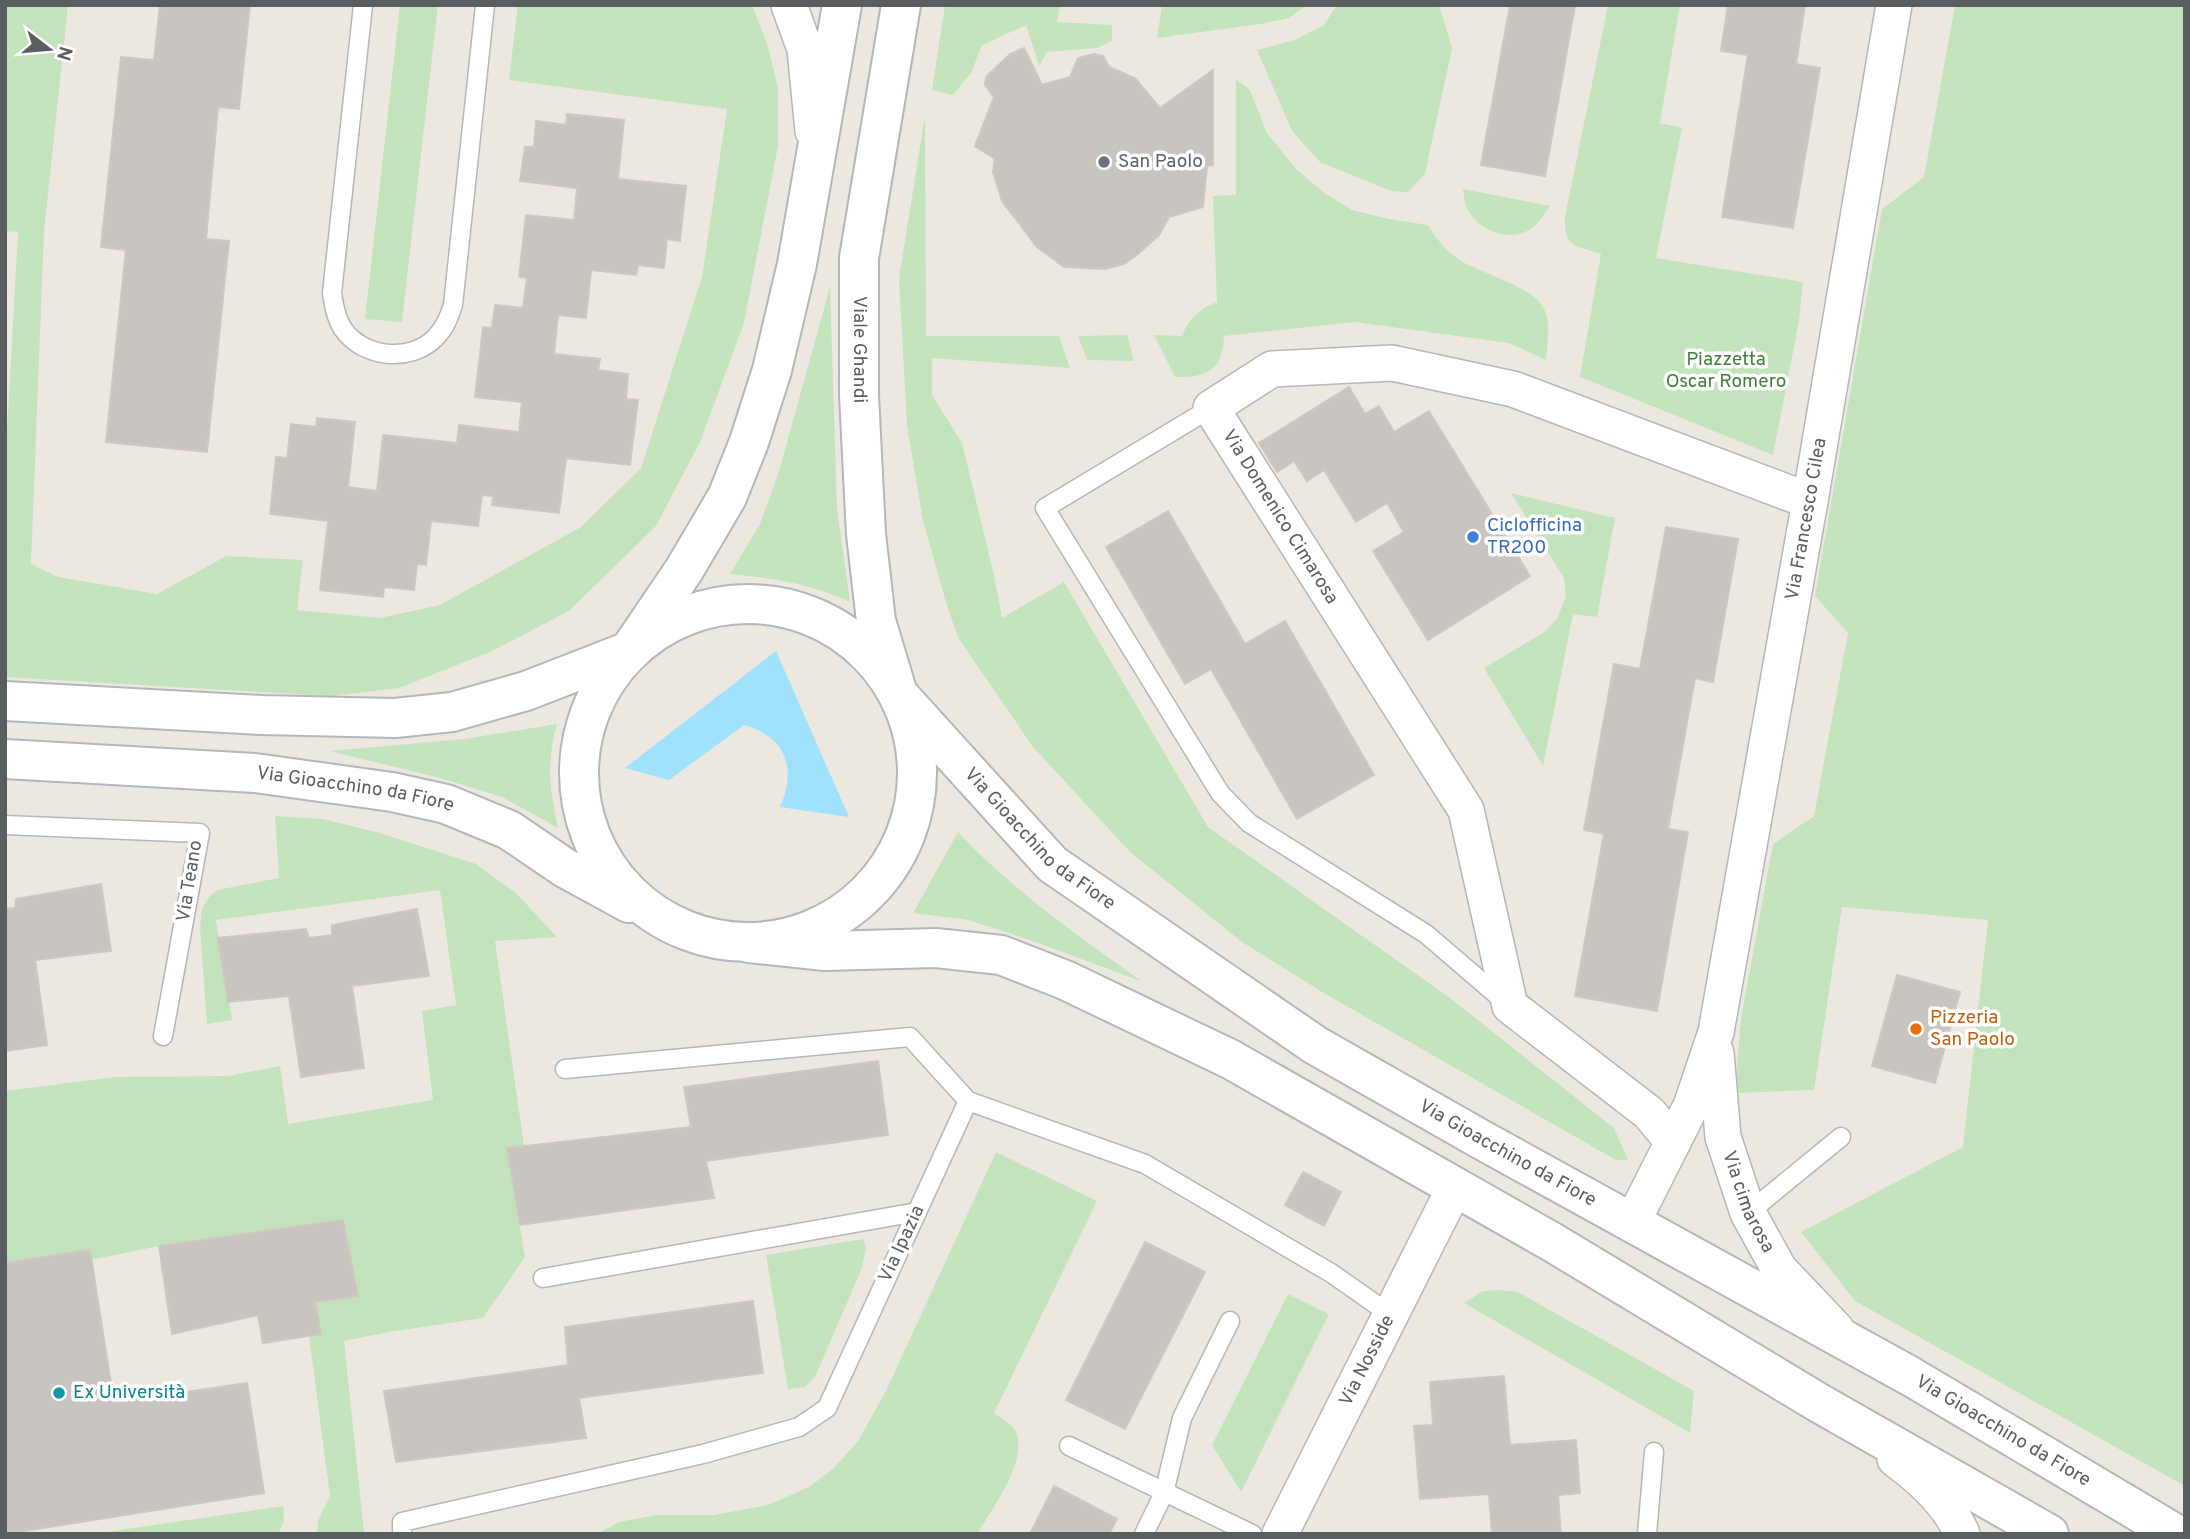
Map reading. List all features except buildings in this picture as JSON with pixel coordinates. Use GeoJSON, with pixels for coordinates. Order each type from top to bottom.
{"type":"FeatureCollection","features":[{"type":"Feature","properties":{"kind":"street"},"geometry":{"type":"LineString","coordinates":[[789,5],[805,49],[816,159]]}},
{"type":"Feature","properties":{"kind":"street"},"geometry":{"type":"LineString","coordinates":[[842,5],[797,264],[772,370],[749,442],[727,497],[684,570],[597,695],[580,746],[580,800],[597,851],[629,895],[672,926],[709,939],[825,951],[936,948],[1001,955],[1065,980],[1230,1059],[1552,1242],[1819,1402],[2049,1534]]}},
{"type":"Feature","properties":{"kind":"street","name":"Viale Ghandi"},"geometry":{"type":"LineString","coordinates":[[898,694],[876,621],[866,534],[859,396],[859,258],[901,5]]}},
{"type":"Feature","properties":{"kind":"street","name":"Via Francesco Cilea"},"geometry":{"type":"LineString","coordinates":[[1716,1032],[1894,5]]}},
{"type":"Feature","properties":{"kind":"street","name":"Via Domenico Cimarosa"},"geometry":{"type":"LineString","coordinates":[[1510,1006],[1465,810],[1211,408],[1272,369],[1392,363],[1513,389],[1810,501]]}},
{"type":"Feature","properties":{"kind":"street"},"geometry":{"type":"LineString","coordinates":[[5,701],[261,715],[395,718],[452,712],[526,691],[629,651],[665,624],[707,607],[752,603],[796,610],[838,628],[872,656],[898,694],[915,740],[917,790],[905,838],[879,881],[842,914],[798,936],[749,943]]}},
{"type":"Feature","properties":{"kind":"street","name":"Via Gioacchino da Fiore"},"geometry":{"type":"LineString","coordinates":[[898,694],[1052,864],[1315,1045],[1910,1376],[2176,1534]]}},
{"type":"Feature","properties":{"kind":"street","name":"Via Gioacchino da Fiore"},"geometry":{"type":"LineString","coordinates":[[5,760],[255,773],[392,792],[446,804],[509,830],[565,868],[672,926]]}},
{"type":"Feature","properties":{"kind":"street"},"geometry":{"type":"LineString","coordinates":[[1510,1006],[1649,1113],[1673,1142]]}},
{"type":"Feature","properties":{"kind":"street"},"geometry":{"type":"LineString","coordinates":[[1632,1223],[1691,1106],[1716,1032]]}},
{"type":"Feature","properties":{"kind":"street","name":"Via cimarosa"},"geometry":{"type":"LineString","coordinates":[[1716,1032],[1723,1137],[1748,1213],[1779,1269],[1848,1342]]}},
{"type":"Feature","properties":{"kind":"street","name":"Via Nosside"},"geometry":{"type":"LineString","coordinates":[[1280,1534],[1455,1187]]}},
{"type":"Feature","properties":{"kind":"street"},"geometry":{"type":"LineString","coordinates":[[1819,1402],[1923,1480],[1958,1523],[1962,1534]]}},
{"type":"Feature","properties":{"kind":"lane"},"geometry":{"type":"LineString","coordinates":[[363,5],[332,293],[335,312],[344,330],[359,344],[377,353],[397,354],[416,350],[433,340],[446,324],[453,305],[485,5]]}},
{"type":"Feature","properties":{"kind":"lane"},"geometry":{"type":"LineString","coordinates":[[1211,408],[1045,508],[1220,793],[1249,823],[1426,934],[1510,1006]]}},
{"type":"Feature","properties":{"kind":"lane","name":"Via Teano"},"geometry":{"type":"LineString","coordinates":[[5,825],[200,832],[163,1036]]}},
{"type":"Feature","properties":{"kind":"lane"},"geometry":{"type":"LineString","coordinates":[[565,1069],[911,1037],[968,1101],[1145,1164],[1331,1273],[1391,1315]]}},
{"type":"Feature","properties":{"kind":"lane","name":"Via Ipazia"},"geometry":{"type":"LineString","coordinates":[[402,1534],[402,1522],[703,1454],[799,1427],[827,1408],[968,1101]]}},
{"type":"Feature","properties":{"kind":"lane"},"geometry":{"type":"LineString","coordinates":[[1748,1213],[1841,1137]]}},
{"type":"Feature","properties":{"kind":"lane"},"geometry":{"type":"LineString","coordinates":[[543,1278],[917,1212]]}},
{"type":"Feature","properties":{"kind":"lane"},"geometry":{"type":"LineString","coordinates":[[1144,1534],[1164,1493],[1182,1418],[1230,1321]]}},
{"type":"Feature","properties":{"kind":"lane"},"geometry":{"type":"LineString","coordinates":[[1069,1446],[1252,1534]]}},
{"type":"Feature","properties":{"kind":"lane"},"geometry":{"type":"LineString","coordinates":[[1647,1534],[1654,1452]]}},
{"type":"Feature","properties":{"kind":"green space"},"geometry":{"type":"Polygon","coordinates":[[[68,5],[44,232],[31,564],[58,577],[157,594],[226,556],[303,560],[297,610],[380,618],[440,605],[581,527],[641,468],[702,277],[727,109],[509,80],[518,5],[752,5],[767,43],[778,88],[778,146],[744,323],[700,442],[656,526],[569,611],[490,652],[399,688],[331,696],[5,677],[5,468],[18,232],[5,231],[5,6],[68,5]]]}},
{"type":"Feature","properties":{"kind":"green space"},"geometry":{"type":"Polygon","coordinates":[[[400,5],[438,5],[402,322],[365,319],[400,5]]]}},
{"type":"Feature","properties":{"kind":"green space"},"geometry":{"type":"Polygon","coordinates":[[[945,5],[1060,5],[1057,22],[1112,25],[1112,41],[1097,48],[1047,52],[1039,66],[1026,25],[982,45],[971,73],[953,95],[932,90],[945,5]]]}},
{"type":"Feature","properties":{"kind":"green space"},"geometry":{"type":"Polygon","coordinates":[[[1162,5],[1307,5],[1289,18],[1157,38],[1162,5]]]}},
{"type":"Feature","properties":{"kind":"green space"},"geometry":{"type":"Polygon","coordinates":[[[1337,5],[1439,5],[1452,48],[1425,174],[1408,192],[1391,191],[1320,162],[1292,131],[1257,50],[1295,40],[1324,25],[1337,5]]]}},
{"type":"Feature","properties":{"kind":"green space","name":"Piazzetta Oscar Romero"},"geometry":{"type":"Polygon","coordinates":[[[1608,5],[1680,5],[1660,123],[1682,128],[1656,258],[1803,282],[1799,321],[1773,455],[1580,377],[1601,254],[1578,247],[1569,240],[1565,217],[1608,5]]]}},
{"type":"Feature","properties":{"kind":"green space"},"geometry":{"type":"Polygon","coordinates":[[[1955,5],[2185,5],[2185,1486],[1855,1301],[1801,1232],[1963,1147],[1988,920],[1842,907],[1814,1090],[1735,1093],[1741,1018],[1773,844],[1814,816],[1848,633],[1815,596],[1882,209],[1924,177],[1955,5]]]}},
{"type":"Feature","properties":{"kind":"green space"},"geometry":{"type":"Polygon","coordinates":[[[1236,79],[1250,90],[1267,133],[1297,170],[1323,192],[1352,210],[1428,225],[1448,251],[1457,258],[1518,287],[1539,302],[1548,323],[1546,360],[1509,343],[1355,322],[1224,336],[1220,357],[1211,370],[1196,376],[1175,377],[1154,335],[1182,336],[1196,315],[1217,302],[1213,196],[1236,195],[1236,79]]]}},
{"type":"Feature","properties":{"kind":"green space"},"geometry":{"type":"Polygon","coordinates":[[[925,116],[926,336],[1059,336],[1070,368],[932,358],[932,395],[962,443],[1002,618],[1064,582],[1208,827],[1450,998],[1614,1128],[1628,1160],[1616,1160],[1322,992],[1242,942],[1130,852],[1033,747],[959,639],[923,521],[907,426],[899,278],[925,116]]]}},
{"type":"Feature","properties":{"kind":"green space"},"geometry":{"type":"Polygon","coordinates":[[[1463,189],[1550,206],[1531,229],[1518,234],[1500,234],[1484,227],[1471,214],[1465,204],[1463,189]]]}},
{"type":"Feature","properties":{"kind":"green space"},"geometry":{"type":"Polygon","coordinates":[[[830,287],[837,509],[850,602],[792,583],[730,574],[760,524],[779,471],[830,287]]]}},
{"type":"Feature","properties":{"kind":"green space"},"geometry":{"type":"Polygon","coordinates":[[[1127,335],[1134,361],[1087,360],[1078,336],[1127,335]]]}},
{"type":"Feature","properties":{"kind":"green space"},"geometry":{"type":"Polygon","coordinates":[[[1511,493],[1615,518],[1597,617],[1573,614],[1543,766],[1484,668],[1543,633],[1557,619],[1566,596],[1564,578],[1511,493]]]}},
{"type":"Feature","properties":{"kind":"green space"},"geometry":{"type":"Polygon","coordinates":[[[557,724],[551,751],[550,776],[558,828],[502,797],[440,778],[330,751],[464,739],[557,724]]]}},
{"type":"Feature","properties":{"kind":"green space"},"geometry":{"type":"Polygon","coordinates":[[[275,816],[323,819],[380,833],[476,864],[516,893],[557,937],[495,941],[524,1146],[507,1148],[525,1257],[483,1318],[344,1341],[364,1532],[317,1533],[318,1521],[330,1496],[309,1336],[321,1334],[315,1302],[358,1296],[343,1220],[159,1246],[90,1260],[89,1250],[5,1263],[5,1091],[115,1077],[228,1076],[280,1066],[288,1124],[433,1100],[422,1011],[456,1005],[440,890],[216,920],[232,1020],[207,1024],[200,928],[202,909],[217,890],[279,878],[275,816]]]}},
{"type":"Feature","properties":{"kind":"green space"},"geometry":{"type":"Polygon","coordinates":[[[958,832],[1023,893],[1141,981],[968,920],[913,913],[958,832]]]}},
{"type":"Feature","properties":{"kind":"green space"},"geometry":{"type":"Polygon","coordinates":[[[996,1152],[1097,1201],[994,1413],[1015,1430],[1018,1455],[1000,1497],[977,1534],[597,1534],[619,1522],[657,1515],[714,1515],[768,1505],[809,1487],[833,1469],[858,1441],[886,1391],[996,1152]]]}},
{"type":"Feature","properties":{"kind":"green space"},"geometry":{"type":"Polygon","coordinates":[[[863,1239],[866,1248],[862,1268],[815,1377],[805,1387],[788,1389],[766,1255],[863,1239]]]}},
{"type":"Feature","properties":{"kind":"green space"},"geometry":{"type":"Polygon","coordinates":[[[1483,1291],[1518,1292],[1694,1391],[1690,1433],[1464,1303],[1483,1291]]]}},
{"type":"Feature","properties":{"kind":"green space"},"geometry":{"type":"Polygon","coordinates":[[[1288,1294],[1329,1314],[1241,1492],[1212,1445],[1288,1294]]]}},
{"type":"Feature","properties":{"kind":"green space"},"geometry":{"type":"Polygon","coordinates":[[[283,1506],[284,1521],[278,1534],[93,1534],[283,1506]]]}},
{"type":"Feature","properties":{"kind":"water"},"geometry":{"type":"Polygon","coordinates":[[[776,651],[849,817],[780,807],[787,780],[784,756],[770,738],[744,725],[669,780],[625,768],[776,651]]]}},
{"type":"Feature","properties":{"kind":"place","name":"San Paolo"},"geometry":{"type":"Point","coordinates":[1104,162]}},
{"type":"Feature","properties":{"kind":"place","name":"Ciclofficina TR200"},"geometry":{"type":"Point","coordinates":[1473,537]}},
{"type":"Feature","properties":{"kind":"place","name":"Pizzeria San Paolo"},"geometry":{"type":"Point","coordinates":[1916,1029]}},
{"type":"Feature","properties":{"kind":"place","name":"Ex Università"},"geometry":{"type":"Point","coordinates":[59,1393]}}]}
